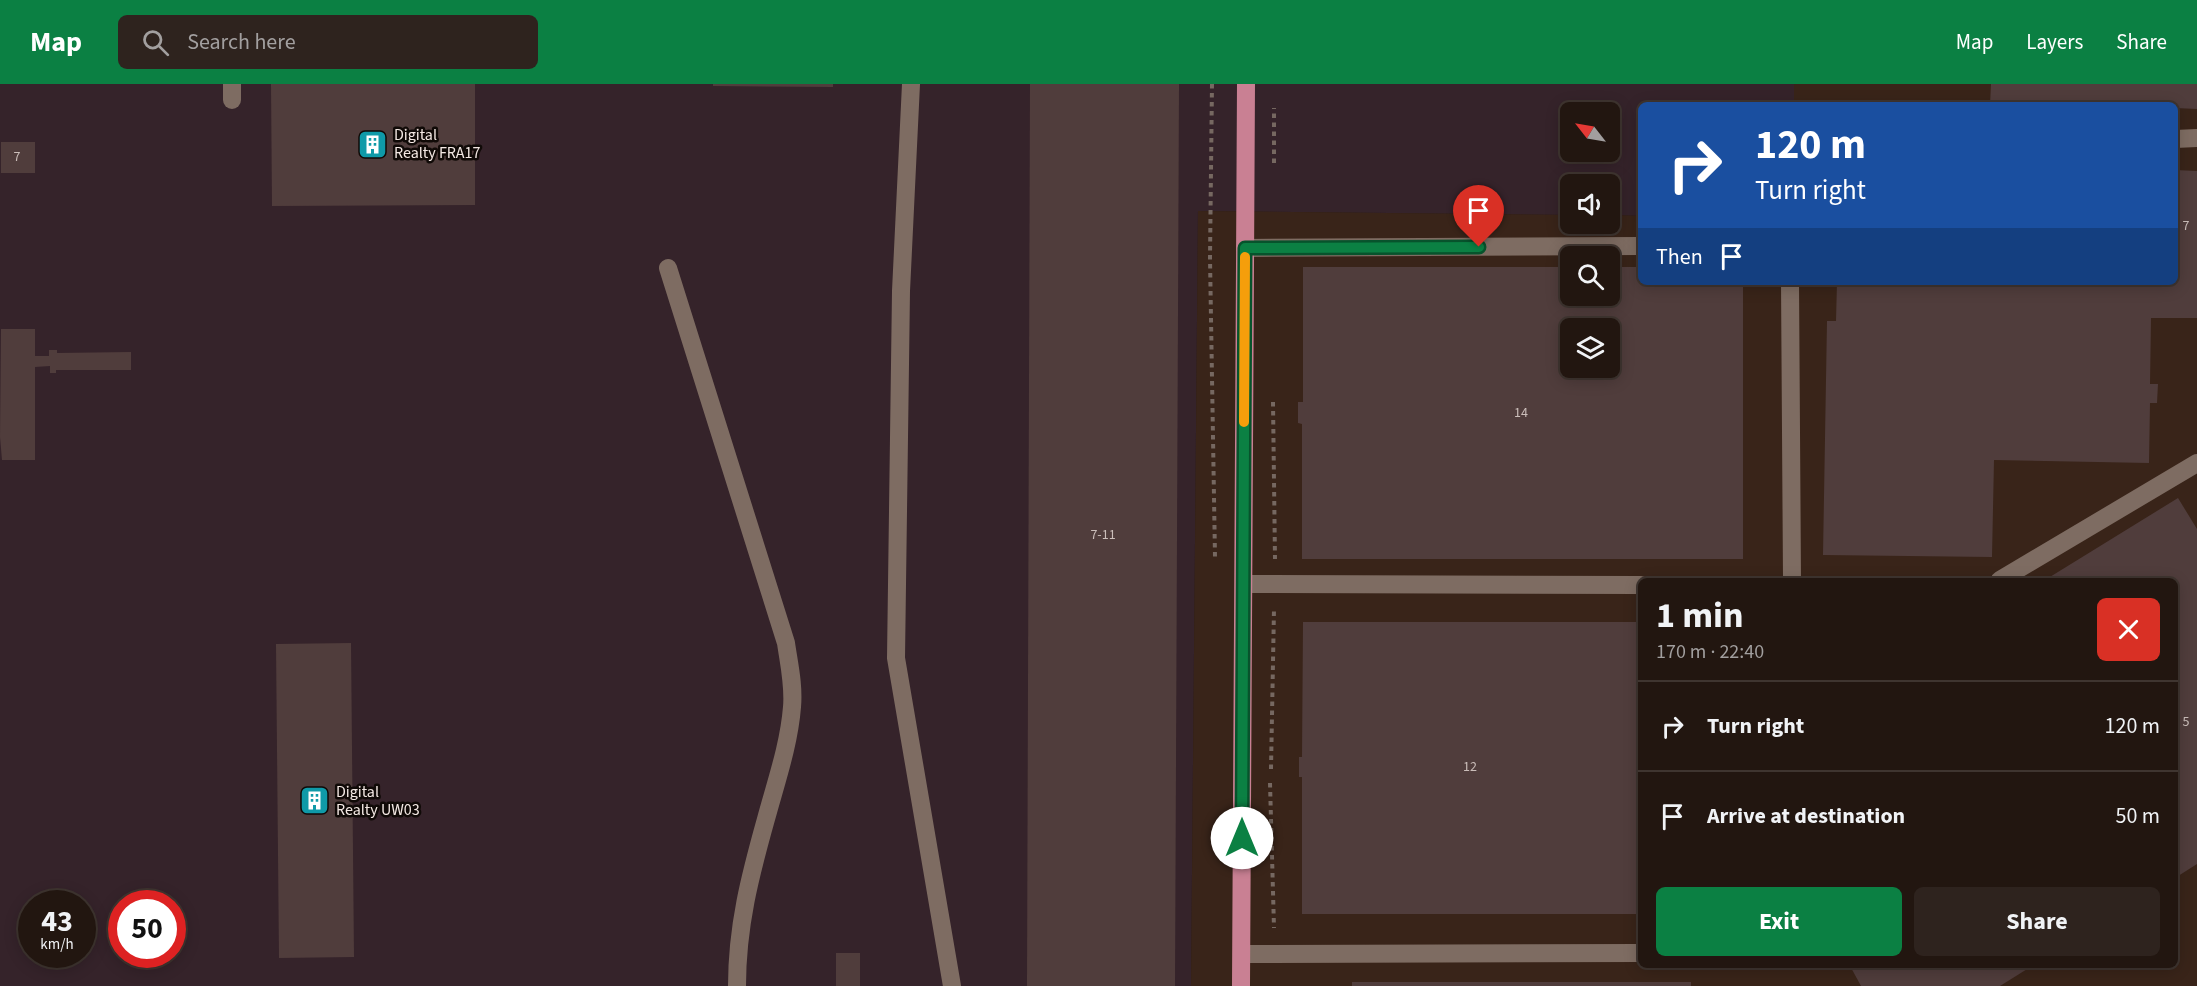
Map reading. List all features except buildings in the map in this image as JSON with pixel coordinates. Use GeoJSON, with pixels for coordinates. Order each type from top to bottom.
{"type":"FeatureCollection","features":[{"type":"Feature","properties":{"kind":"main road"},"geometry":{"type":"LineString","coordinates":[[1242,986],[1246,84]]}},
{"type":"Feature","properties":{"kind":"lane"},"geometry":{"type":"LineString","coordinates":[[911,84],[901,291],[896,657],[952,986]]}},
{"type":"Feature","properties":{"kind":"lane"},"geometry":{"type":"LineString","coordinates":[[2178,139],[2197,138]]}},
{"type":"Feature","properties":{"kind":"lane"},"geometry":{"type":"LineString","coordinates":[[1245,248],[1638,246]]}},
{"type":"Feature","properties":{"kind":"lane"},"geometry":{"type":"LineString","coordinates":[[668,268],[786,643],[791,676],[792,704],[789,736],[746,892],[740,922],[737,986]]}},
{"type":"Feature","properties":{"kind":"lane"},"geometry":{"type":"LineString","coordinates":[[1790,285],[1792,578]]}},
{"type":"Feature","properties":{"kind":"lane"},"geometry":{"type":"LineString","coordinates":[[2003,578],[2197,463]]}},
{"type":"Feature","properties":{"kind":"lane"},"geometry":{"type":"LineString","coordinates":[[1244,584],[1638,585]]}},
{"type":"Feature","properties":{"kind":"lane"},"geometry":{"type":"LineString","coordinates":[[1242,954],[1638,953]]}},
{"type":"Feature","properties":{"kind":"path"},"geometry":{"type":"LineString","coordinates":[[1212,84],[1210,258],[1215,562]]}},
{"type":"Feature","properties":{"kind":"path"},"geometry":{"type":"LineString","coordinates":[[1274,105],[1274,169]]}},
{"type":"Feature","properties":{"kind":"path"},"geometry":{"type":"LineString","coordinates":[[1272,395],[1275,584],[1270,777],[1274,954]]}},
{"type":"Feature","properties":{"kind":"shaded area"},"geometry":{"type":"Polygon","coordinates":[[[0,84],[1794,84],[1794,102],[1638,102],[1638,216],[1620,215],[1620,174],[1560,174],[1560,215],[1198,211],[1191,986],[0,986],[0,84]]]}},
{"type":"Feature","properties":{"kind":"shaded area"},"geometry":{"type":"Polygon","coordinates":[[[1794,84],[2197,84],[2197,986],[1191,986],[1198,211],[1560,215],[1560,234],[1620,234],[1620,215],[1638,216],[1638,285],[2178,285],[2178,102],[1794,102],[1794,84]]]}},
{"type":"Feature","properties":{"kind":"slow traffic"},"geometry":{"type":"LineString","coordinates":[[1244,422],[1245,257]]}},
{"type":"Feature","properties":{"kind":"place","name":"Digital Realty FRA17"},"geometry":{"type":"Point","coordinates":[373,144]}},
{"type":"Feature","properties":{"kind":"place","name":"Digital Realty UW03"},"geometry":{"type":"Point","coordinates":[315,801]}},
{"type":"Feature","properties":{"kind":"route"},"geometry":{"type":"LineString","coordinates":[[1242,838],[1245,248],[1479,247]]}}]}
